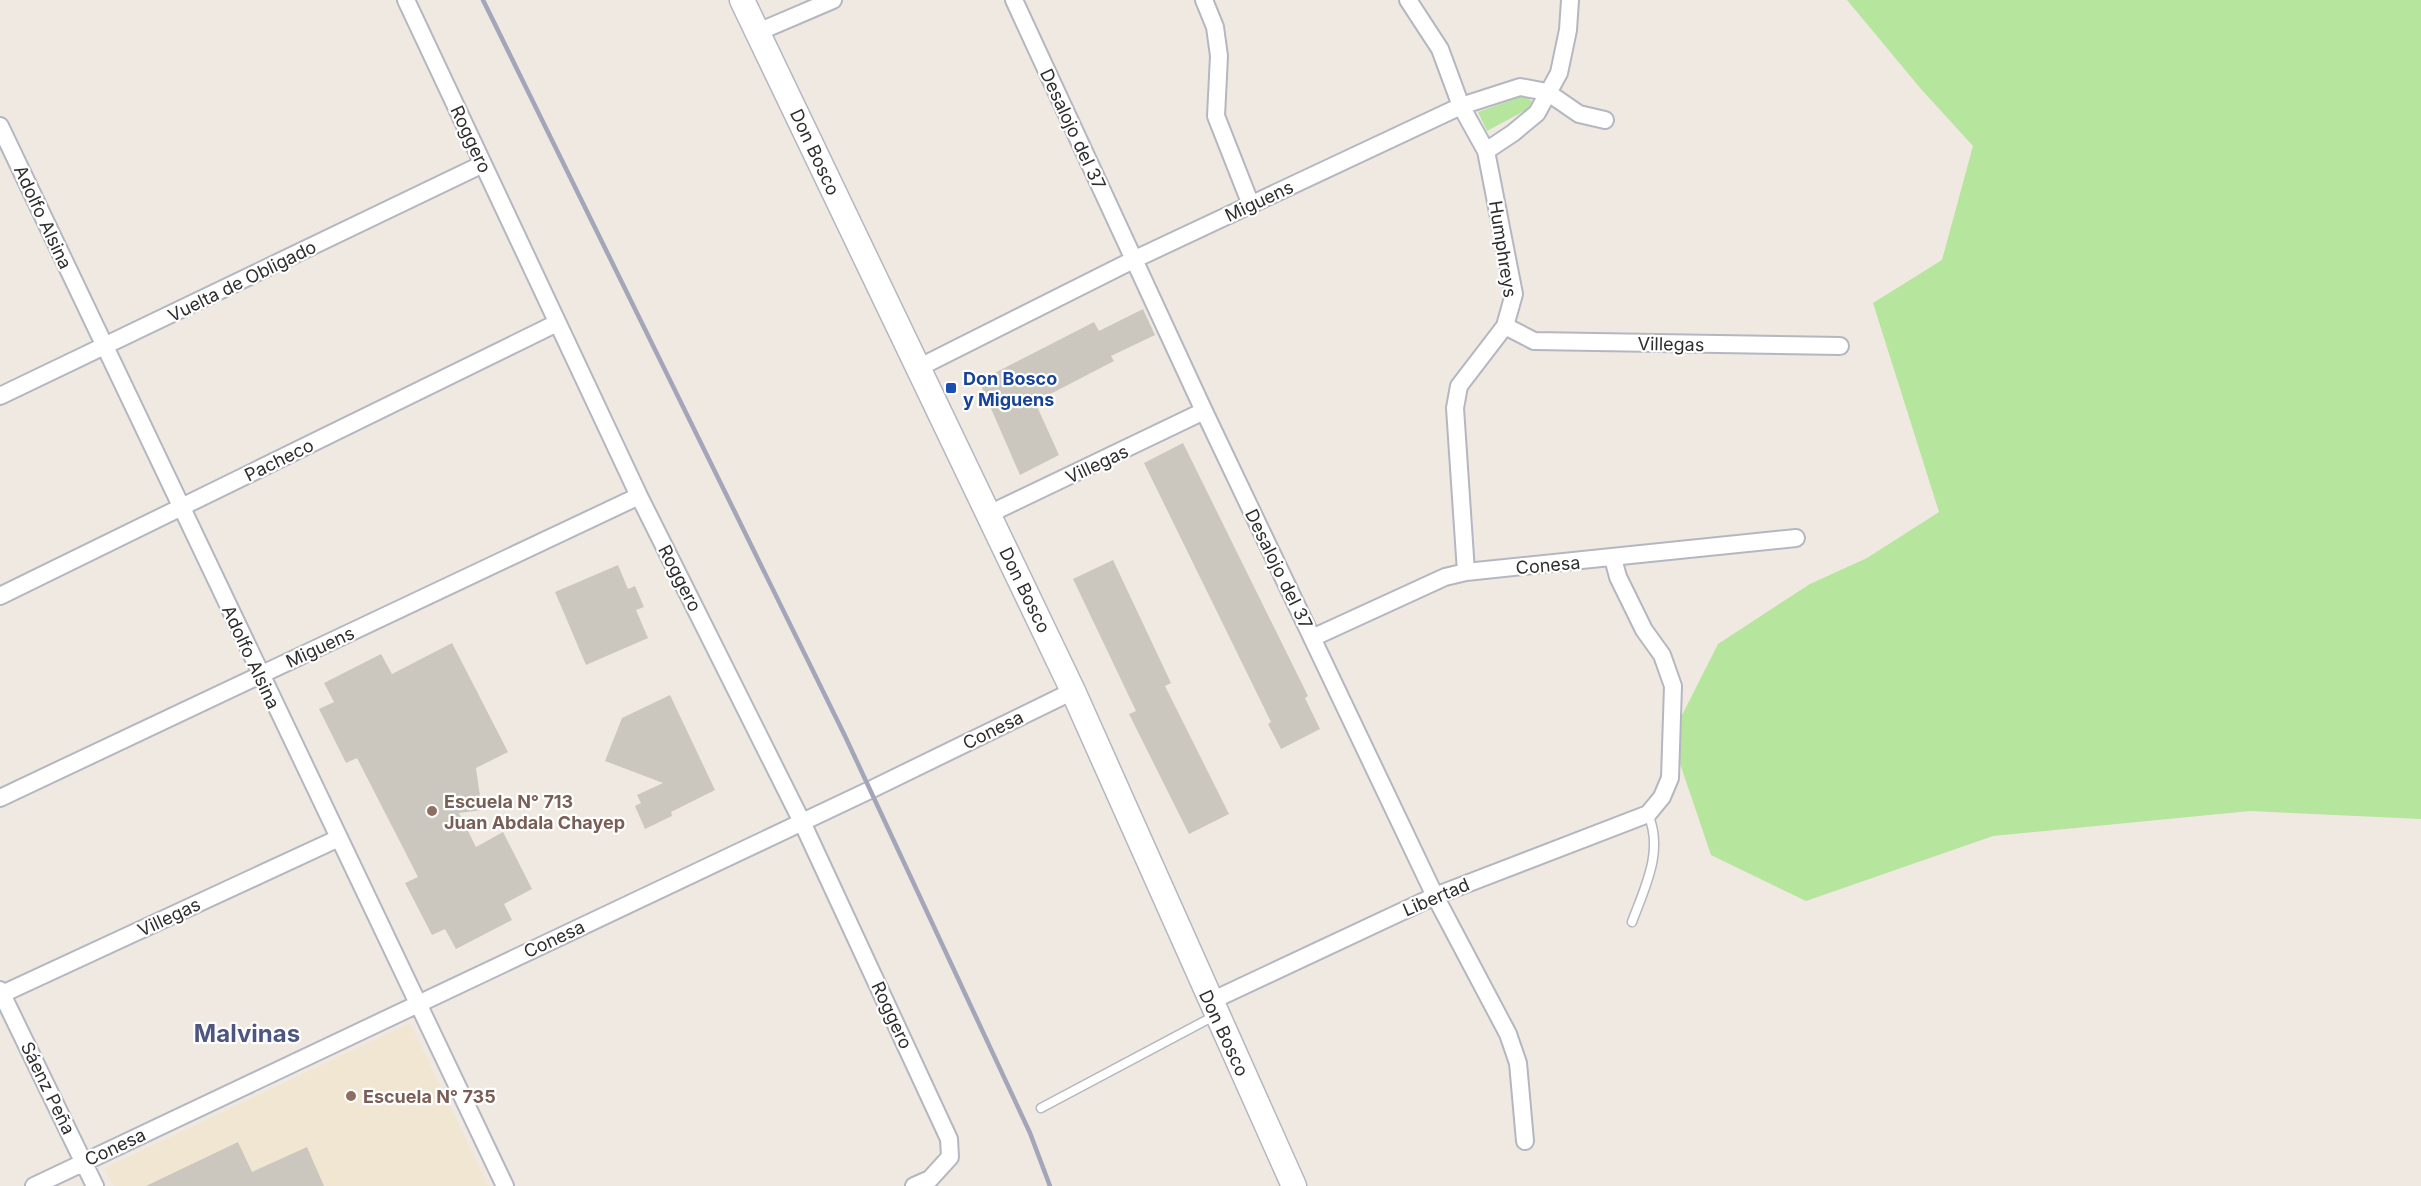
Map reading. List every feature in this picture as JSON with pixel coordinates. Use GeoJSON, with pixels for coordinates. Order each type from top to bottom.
{"type":"FeatureCollection","features":[{"type":"Feature","properties":{"kind":"street","name":"Roggero"},"geometry":{"type":"LineString","coordinates":[[405,0],[639,496],[802,822],[949,1138],[950,1157],[930,1179],[914,1186]]}},
{"type":"Feature","properties":{"kind":"street","name":"Don Bosco"},"geometry":{"type":"LineString","coordinates":[[742,0],[1073,691],[1294,1186]]}},
{"type":"Feature","properties":{"kind":"street"},"geometry":{"type":"LineString","coordinates":[[758,32],[833,0]]}},
{"type":"Feature","properties":{"kind":"street","name":"Desalojo del 37"},"geometry":{"type":"LineString","coordinates":[[1014,0],[1133,260],[1435,896],[1508,1034],[1518,1064],[1525,1141]]}},
{"type":"Feature","properties":{"kind":"street"},"geometry":{"type":"LineString","coordinates":[[1204,0],[1215,27],[1219,56],[1216,116],[1251,205]]}},
{"type":"Feature","properties":{"kind":"street","name":"Humphreys"},"geometry":{"type":"LineString","coordinates":[[1408,0],[1440,48],[1461,106],[1486,151],[1514,294],[1505,326],[1458,386],[1455,408],[1466,572]]}},
{"type":"Feature","properties":{"kind":"street"},"geometry":{"type":"LineString","coordinates":[[1486,151],[1514,133],[1537,113],[1559,73],[1568,30],[1570,0]]}},
{"type":"Feature","properties":{"kind":"street","name":"Miguens"},"geometry":{"type":"LineString","coordinates":[[918,368],[1133,260],[1461,106],[1520,87],[1547,92],[1579,114],[1605,120]]}},
{"type":"Feature","properties":{"kind":"street","name":"Adolfo Alsina"},"geometry":{"type":"LineString","coordinates":[[0,126],[260,676],[505,1186]]}},
{"type":"Feature","properties":{"kind":"street","name":"Vuelta de Obligado"},"geometry":{"type":"LineString","coordinates":[[0,396],[483,164]]}},
{"type":"Feature","properties":{"kind":"street","name":"Pacheco"},"geometry":{"type":"LineString","coordinates":[[0,597],[558,323]]}},
{"type":"Feature","properties":{"kind":"street","name":"Villegas"},"geometry":{"type":"LineString","coordinates":[[1505,326],[1534,341],[1840,346]]}},
{"type":"Feature","properties":{"kind":"street","name":"Villegas"},"geometry":{"type":"LineString","coordinates":[[988,514],[1204,411]]}},
{"type":"Feature","properties":{"kind":"street","name":"Miguens"},"geometry":{"type":"LineString","coordinates":[[0,798],[639,496]]}},
{"type":"Feature","properties":{"kind":"street","name":"Conesa"},"geometry":{"type":"LineString","coordinates":[[1312,638],[1445,577],[1466,572],[1796,538]]}},
{"type":"Feature","properties":{"kind":"street","name":"Libertad"},"geometry":{"type":"LineString","coordinates":[[1213,1008],[1435,896],[1648,814],[1662,797],[1670,778],[1673,686],[1662,655],[1644,630],[1618,577],[1612,558]]}},
{"type":"Feature","properties":{"kind":"street","name":"Conesa"},"geometry":{"type":"LineString","coordinates":[[34,1186],[1073,691]]}},
{"type":"Feature","properties":{"kind":"street","name":"Villegas"},"geometry":{"type":"LineString","coordinates":[[1,993],[339,838]]}},
{"type":"Feature","properties":{"kind":"street","name":"Sáenz Peña"},"geometry":{"type":"LineString","coordinates":[[1,993],[95,1186]]}},
{"type":"Feature","properties":{"kind":"lane"},"geometry":{"type":"LineString","coordinates":[[1632,922],[1654,861],[1654,830],[1648,814]]}},
{"type":"Feature","properties":{"kind":"lane"},"geometry":{"type":"LineString","coordinates":[[1041,1108],[1213,1008]]}},
{"type":"Feature","properties":{"kind":"shaded area","name":"Escuela N° 735"},"geometry":{"type":"Polygon","coordinates":[[[410,1023],[488,1186],[114,1186],[105,1168],[410,1023]]]}},
{"type":"Feature","properties":{"kind":"green space"},"geometry":{"type":"Polygon","coordinates":[[[1847,0],[2421,0],[2421,819],[2250,811],[1993,836],[1806,901],[1711,855],[1671,737],[1718,644],[1810,584],[1867,558],[1939,512],[1873,303],[1942,260],[1973,146],[1921,89],[1847,0]]]}},
{"type":"Feature","properties":{"kind":"green space"},"geometry":{"type":"Polygon","coordinates":[[[1523,96],[1532,101],[1528,109],[1487,131],[1478,112],[1523,96]]]}},
{"type":"Feature","properties":{"kind":"building"},"geometry":{"type":"Polygon","coordinates":[[[1143,309],[1155,335],[1111,356],[1114,361],[1035,402],[1059,455],[1020,475],[979,381],[1094,322],[1099,331],[1143,309]]]}},
{"type":"Feature","properties":{"kind":"building"},"geometry":{"type":"Polygon","coordinates":[[[1183,443],[1308,696],[1305,698],[1320,729],[1281,749],[1268,724],[1271,722],[1144,463],[1183,443]]]}},
{"type":"Feature","properties":{"kind":"building"},"geometry":{"type":"Polygon","coordinates":[[[1113,560],[1171,683],[1165,686],[1229,814],[1189,834],[1129,714],[1136,711],[1073,579],[1113,560]]]}},
{"type":"Feature","properties":{"kind":"building"},"geometry":{"type":"Polygon","coordinates":[[[618,565],[628,589],[635,586],[644,607],[636,610],[648,638],[586,665],[555,592],[618,565]]]}},
{"type":"Feature","properties":{"kind":"building"},"geometry":{"type":"Polygon","coordinates":[[[452,643],[508,752],[476,768],[482,810],[459,813],[476,847],[503,832],[532,889],[504,904],[512,920],[456,949],[445,929],[432,935],[405,883],[418,877],[357,758],[346,763],[319,709],[334,702],[324,683],[381,654],[392,674],[452,643]]]}},
{"type":"Feature","properties":{"kind":"building"},"geometry":{"type":"Polygon","coordinates":[[[670,695],[715,790],[671,812],[672,816],[645,829],[635,806],[641,803],[637,795],[663,783],[605,761],[622,718],[670,695]]]}},
{"type":"Feature","properties":{"kind":"building"},"geometry":{"type":"Polygon","coordinates":[[[238,1142],[252,1172],[307,1147],[324,1186],[146,1186],[238,1142]]]}},
{"type":"Feature","properties":{"kind":"railway"},"geometry":{"type":"LineString","coordinates":[[483,0],[845,736],[1030,1133],[1050,1186]]}},
{"type":"Feature","properties":{"kind":"place","name":"Don Bosco y Miguens"},"geometry":{"type":"Point","coordinates":[951,388]}},
{"type":"Feature","properties":{"kind":"place","name":"Escuela N° 713 Juan Abdala Chayep"},"geometry":{"type":"Point","coordinates":[432,811]}},
{"type":"Feature","properties":{"kind":"place","name":"Escuela N° 735"},"geometry":{"type":"Point","coordinates":[351,1096]}},
{"type":"Feature","properties":{"kind":"district","name":"Malvinas"},"geometry":{"type":"Point","coordinates":[247,1033]}}]}
